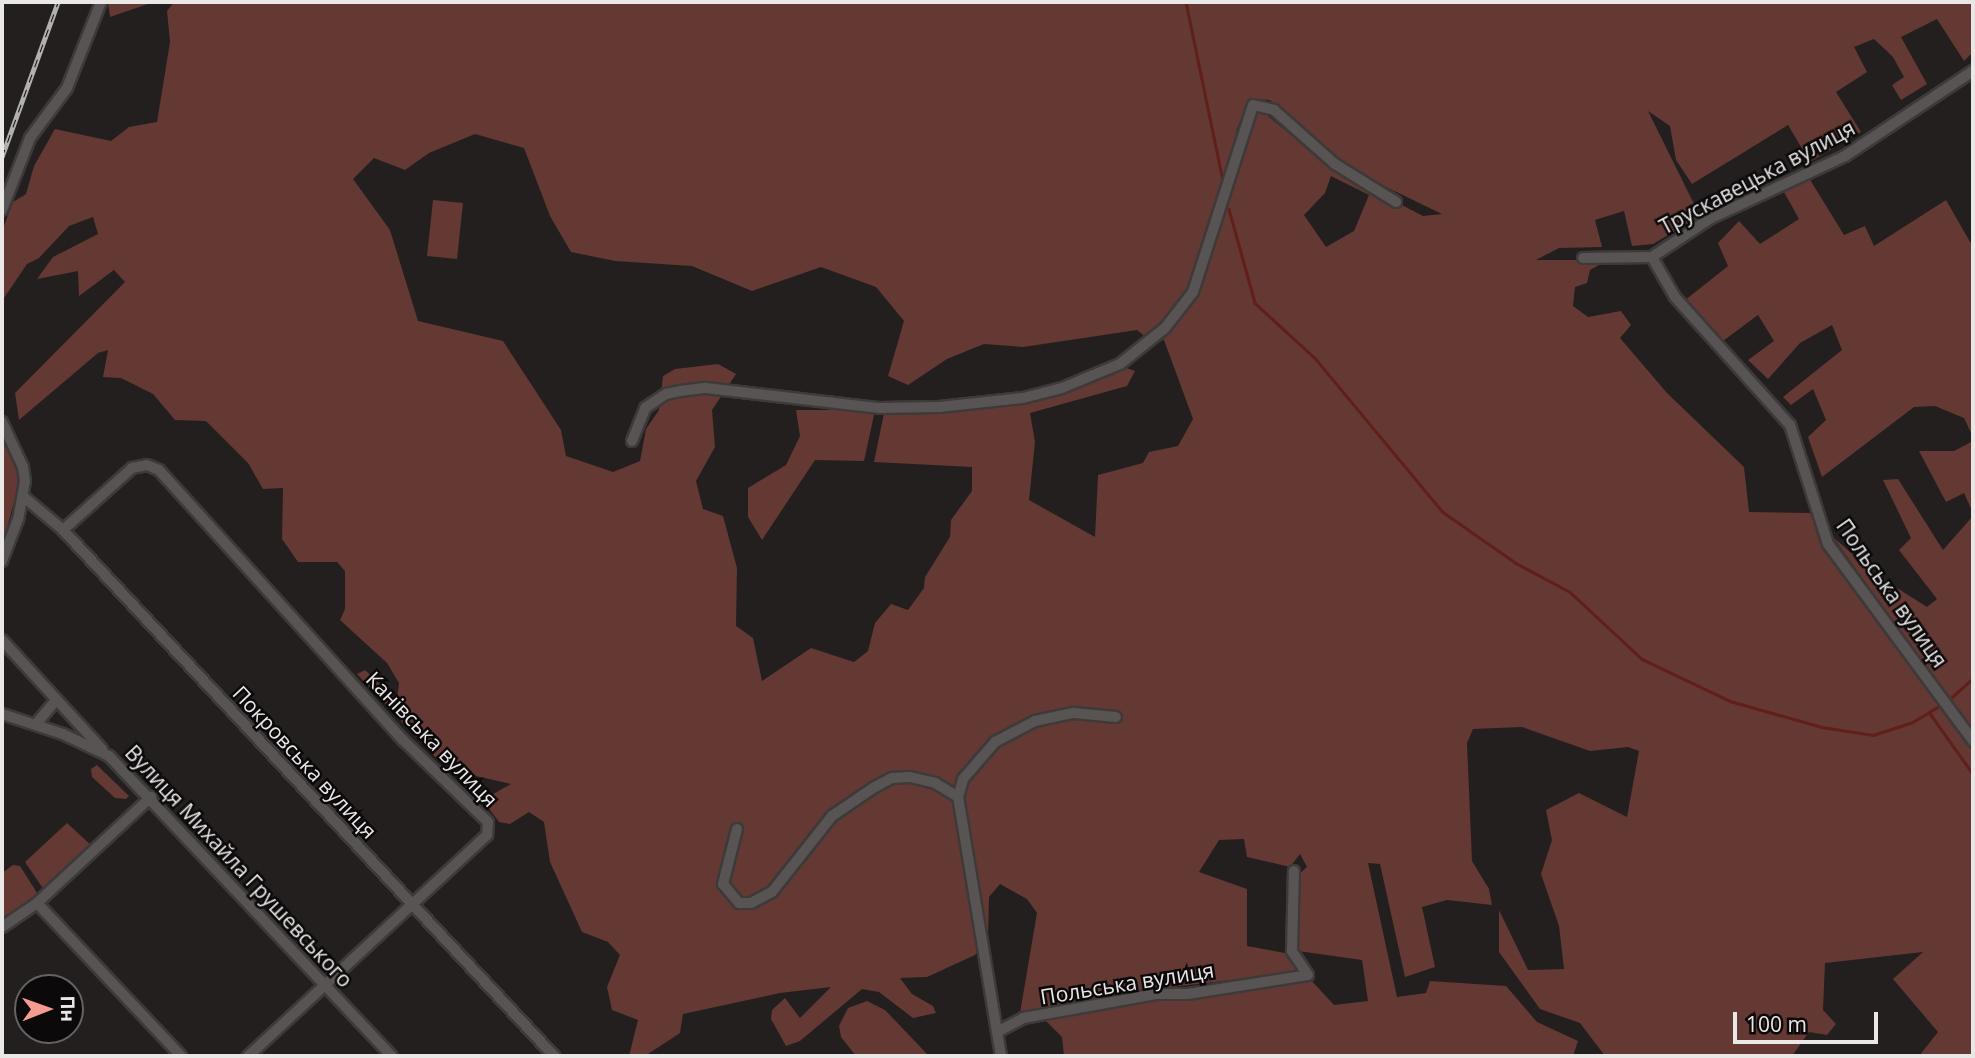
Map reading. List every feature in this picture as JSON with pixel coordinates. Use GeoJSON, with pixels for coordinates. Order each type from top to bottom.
{"type":"FeatureCollection","features":[{"type":"Feature","properties":{"kind":"street"},"geometry":{"type":"LineString","coordinates":[[2,211],[18,161],[30,138],[67,88],[101,2]]}},
{"type":"Feature","properties":{"kind":"street","name":"Трускавецька вулиця"},"geometry":{"type":"LineString","coordinates":[[1583,258],[1652,257],[1711,218],[1845,156],[1973,71]]}},
{"type":"Feature","properties":{"kind":"street"},"geometry":{"type":"LineString","coordinates":[[632,441],[645,408],[659,397],[680,391],[706,388],[880,408],[939,407],[1023,398],[1062,388],[1120,364],[1165,328],[1193,292],[1253,105],[1274,110],[1335,164],[1396,202]]}},
{"type":"Feature","properties":{"kind":"street","name":"Польська вулиця"},"geometry":{"type":"LineString","coordinates":[[1652,257],[1675,297],[1790,425],[1828,544],[1973,741]]}},
{"type":"Feature","properties":{"kind":"street"},"geometry":{"type":"LineString","coordinates":[[2,422],[23,467],[24,497],[2,561]]}},
{"type":"Feature","properties":{"kind":"street","name":"Канівська вулиця"},"geometry":{"type":"LineString","coordinates":[[63,530],[132,468],[147,465],[165,477],[403,740],[488,822],[487,835],[248,1056]]}},
{"type":"Feature","properties":{"kind":"street","name":"Покровська вулиця"},"geometry":{"type":"LineString","coordinates":[[24,497],[63,530],[554,1056]]}},
{"type":"Feature","properties":{"kind":"street"},"geometry":{"type":"LineString","coordinates":[[2,640],[109,756]]}},
{"type":"Feature","properties":{"kind":"street"},"geometry":{"type":"LineString","coordinates":[[36,724],[56,700]]}},
{"type":"Feature","properties":{"kind":"street"},"geometry":{"type":"LineString","coordinates":[[1001,1056],[999,1031],[958,797],[963,779],[976,761],[1014,730],[1074,713],[1116,717]]}},
{"type":"Feature","properties":{"kind":"street","name":"Вулиця Михайла Грушевського"},"geometry":{"type":"LineString","coordinates":[[2,714],[36,724],[109,756],[151,797],[392,1056]]}},
{"type":"Feature","properties":{"kind":"street"},"geometry":{"type":"LineString","coordinates":[[737,829],[723,884],[738,903],[751,903],[772,892],[832,816],[892,778],[910,777],[935,783],[958,797]]}},
{"type":"Feature","properties":{"kind":"street"},"geometry":{"type":"LineString","coordinates":[[2,927],[37,903],[151,797]]}},
{"type":"Feature","properties":{"kind":"street","name":"Польська вулиця"},"geometry":{"type":"LineString","coordinates":[[999,1031],[1023,1018],[1156,994],[1188,994],[1308,975],[1292,951],[1294,872]]}},
{"type":"Feature","properties":{"kind":"street"},"geometry":{"type":"LineString","coordinates":[[37,903],[181,1056]]}},
{"type":"Feature","properties":{"kind":"shaded area"},"geometry":{"type":"Polygon","coordinates":[[[108,2],[154,2],[110,17],[108,2]]]}},
{"type":"Feature","properties":{"kind":"shaded area"},"geometry":{"type":"Polygon","coordinates":[[[174,2],[1973,2],[1973,52],[1964,61],[1937,19],[1901,37],[1927,84],[1901,100],[1892,85],[1904,77],[1893,57],[1874,39],[1854,47],[1867,72],[1836,92],[1861,132],[1810,162],[1788,125],[1692,184],[1676,160],[1670,126],[1648,111],[1700,216],[1653,244],[1632,246],[1624,211],[1595,220],[1602,247],[1559,248],[1536,260],[1608,260],[1590,270],[1587,283],[1575,287],[1573,306],[1588,317],[1621,311],[1631,325],[1620,338],[1667,393],[1744,467],[1749,512],[1810,513],[1820,535],[1973,749],[1973,1056],[1919,1056],[1938,1032],[1893,979],[1923,952],[1825,963],[1823,1010],[1836,1024],[1827,1035],[1809,1032],[1792,1056],[1605,1056],[1580,1023],[1540,1009],[1499,952],[1499,910],[1528,970],[1564,969],[1559,926],[1541,874],[1552,840],[1546,810],[1579,793],[1627,817],[1639,751],[1628,747],[1590,751],[1522,727],[1473,729],[1467,743],[1472,861],[1489,889],[1492,905],[1447,900],[1422,907],[1435,967],[1405,977],[1380,864],[1368,863],[1397,997],[1426,993],[1430,981],[1506,986],[1537,1022],[1578,1041],[1573,1056],[1064,1056],[1062,1037],[1044,1019],[1158,998],[1189,999],[1310,979],[1334,1005],[1368,1001],[1362,960],[1298,951],[1299,874],[1307,867],[1300,854],[1290,867],[1247,857],[1244,839],[1219,840],[1199,872],[1247,889],[1247,946],[1285,953],[1296,963],[1297,972],[1147,990],[1020,1013],[1037,913],[1027,899],[1000,884],[989,897],[988,937],[975,955],[927,977],[900,978],[912,994],[933,1006],[936,1013],[913,1018],[879,992],[862,989],[800,1041],[786,1046],[771,1019],[772,1010],[785,998],[800,1018],[831,987],[780,993],[683,1014],[680,1033],[645,1056],[629,1056],[638,1020],[612,1010],[607,987],[620,955],[608,942],[582,932],[550,862],[544,822],[529,812],[510,824],[499,822],[487,806],[493,794],[511,784],[463,773],[439,761],[357,674],[365,670],[397,700],[399,683],[387,663],[340,620],[345,609],[345,571],[337,562],[298,562],[282,539],[283,488],[263,489],[248,463],[206,421],[175,420],[153,394],[121,378],[103,377],[108,350],[98,353],[19,420],[15,393],[125,282],[114,270],[79,296],[78,271],[37,279],[53,257],[98,234],[93,217],[69,226],[39,258],[27,264],[2,301],[2,231],[13,202],[26,194],[34,166],[55,129],[111,141],[129,127],[157,122],[170,42],[167,11],[174,2]],[[1250,99],[1236,131],[1248,128],[1255,111],[1263,112],[1331,168],[1423,216],[1442,214],[1355,172],[1270,100],[1250,99]],[[475,134],[429,153],[405,170],[374,158],[353,179],[390,230],[418,321],[503,341],[561,430],[566,456],[613,472],[640,461],[646,429],[659,410],[663,376],[675,369],[718,364],[736,374],[712,410],[715,447],[696,481],[703,509],[723,516],[737,568],[736,626],[753,638],[762,681],[811,648],[854,662],[868,651],[875,623],[891,604],[908,610],[924,588],[925,577],[950,537],[951,520],[972,491],[972,467],[874,462],[884,413],[1028,404],[1121,366],[1135,371],[1127,386],[1030,413],[1035,442],[1029,500],[1095,537],[1098,475],[1143,463],[1149,452],[1178,446],[1193,419],[1164,340],[1148,339],[1137,330],[1023,347],[984,344],[947,359],[908,385],[888,376],[904,321],[876,287],[821,267],[752,291],[692,266],[615,261],[571,252],[550,216],[524,148],[475,134]],[[1331,176],[1325,193],[1304,215],[1326,247],[1354,231],[1369,195],[1331,176]]]}},
{"type":"Feature","properties":{"kind":"shaded area"},"geometry":{"type":"Polygon","coordinates":[[[1809,178],[1844,235],[1865,226],[1874,246],[1946,200],[1973,247],[1973,437],[1964,418],[1935,406],[1914,407],[1822,477],[1808,437],[1826,420],[1813,389],[1791,405],[1783,397],[1842,350],[1832,325],[1800,343],[1768,379],[1748,360],[1774,341],[1758,315],[1723,341],[1684,301],[1728,266],[1718,243],[1739,221],[1760,244],[1799,219],[1784,192],[1809,178]]]}},
{"type":"Feature","properties":{"kind":"shaded area"},"geometry":{"type":"Polygon","coordinates":[[[433,200],[463,203],[457,259],[427,256],[433,200]]]}},
{"type":"Feature","properties":{"kind":"shaded area"},"geometry":{"type":"Polygon","coordinates":[[[796,410],[860,410],[874,415],[864,461],[815,460],[762,540],[748,517],[748,488],[786,465],[800,436],[796,410]]]}},
{"type":"Feature","properties":{"kind":"shaded area"},"geometry":{"type":"Polygon","coordinates":[[[2,431],[20,480],[2,546],[2,431]]]}},
{"type":"Feature","properties":{"kind":"shaded area"},"geometry":{"type":"Polygon","coordinates":[[[1973,441],[1973,513],[1964,493],[1946,502],[1919,451],[1954,451],[1973,441]]]}},
{"type":"Feature","properties":{"kind":"shaded area"},"geometry":{"type":"Polygon","coordinates":[[[1898,479],[1943,550],[1973,516],[1973,732],[1833,537],[1875,574],[1927,607],[1937,599],[1899,550],[1911,538],[1883,480],[1898,479]]]}},
{"type":"Feature","properties":{"kind":"shaded area"},"geometry":{"type":"Polygon","coordinates":[[[97,765],[129,796],[126,799],[115,798],[92,777],[91,769],[97,765]]]}},
{"type":"Feature","properties":{"kind":"shaded area"},"geometry":{"type":"Polygon","coordinates":[[[67,823],[92,846],[47,888],[42,887],[25,862],[67,823]]]}},
{"type":"Feature","properties":{"kind":"shaded area"},"geometry":{"type":"Polygon","coordinates":[[[13,865],[20,866],[39,896],[2,921],[2,873],[13,865]]]}},
{"type":"Feature","properties":{"kind":"shaded area"},"geometry":{"type":"Polygon","coordinates":[[[867,1001],[885,1010],[929,1056],[856,1056],[841,1037],[839,1026],[848,1008],[867,1001]]]}},
{"type":"Feature","properties":{"kind":"waterway"},"geometry":{"type":"LineString","coordinates":[[1186,2],[1223,181]]}},
{"type":"Feature","properties":{"kind":"waterway"},"geometry":{"type":"LineString","coordinates":[[1229,209],[1255,303],[1315,358],[1443,512],[1516,563],[1570,592],[1642,659],[1730,701],[1822,727],[1873,735],[1911,723],[1939,706]]}},
{"type":"Feature","properties":{"kind":"waterway"},"geometry":{"type":"LineString","coordinates":[[1952,697],[1973,678]]}},
{"type":"Feature","properties":{"kind":"waterway"},"geometry":{"type":"LineString","coordinates":[[1929,712],[1973,774]]}},
{"type":"Feature","properties":{"kind":"railway"},"geometry":{"type":"LineString","coordinates":[[2,157],[58,2]]}}]}
